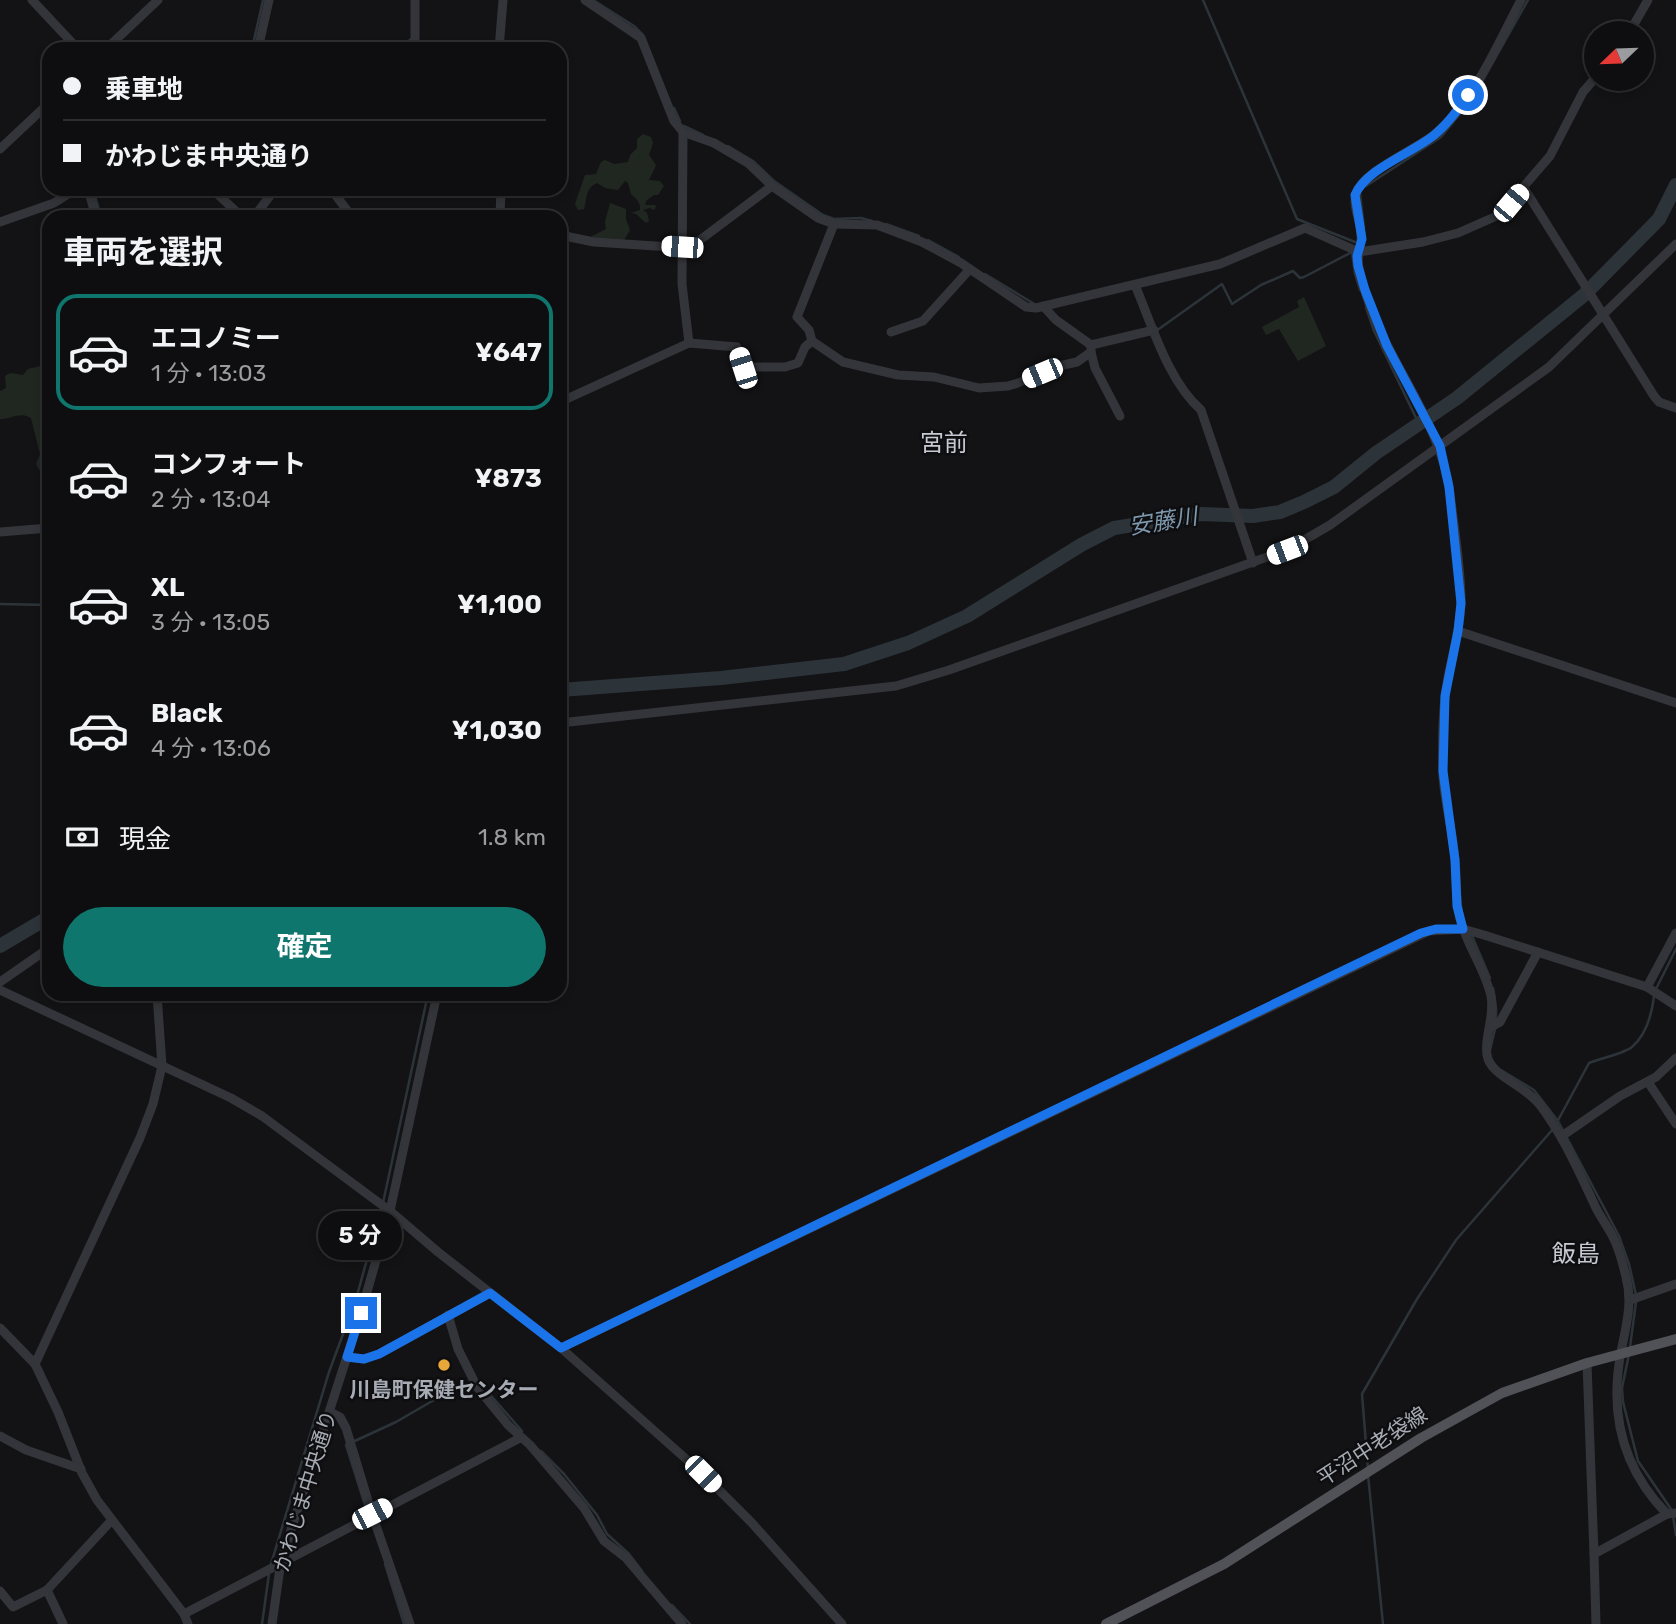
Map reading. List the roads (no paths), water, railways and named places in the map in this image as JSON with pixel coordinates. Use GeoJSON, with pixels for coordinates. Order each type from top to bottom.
{"type":"FeatureCollection","features":[{"type":"Feature","properties":{"kind":"main road","name":"平沼中老袋線"},"geometry":{"type":"LineString","coordinates":[[1106,1624],[1224,1564],[1455,1417],[1502,1393],[1587,1363],[1676,1339]]}},
{"type":"Feature","properties":{"kind":"street"},"geometry":{"type":"LineString","coordinates":[[32,0],[71,42]]}},
{"type":"Feature","properties":{"kind":"street"},"geometry":{"type":"LineString","coordinates":[[113,42],[158,0]]}},
{"type":"Feature","properties":{"kind":"street"},"geometry":{"type":"LineString","coordinates":[[260,42],[269,0]]}},
{"type":"Feature","properties":{"kind":"street"},"geometry":{"type":"LineString","coordinates":[[413,42],[415,40],[415,0]]}},
{"type":"Feature","properties":{"kind":"street"},"geometry":{"type":"LineString","coordinates":[[500,42],[503,0]]}},
{"type":"Feature","properties":{"kind":"street"},"geometry":{"type":"LineString","coordinates":[[585,0],[640,38],[674,121],[683,132],[714,143],[734,154],[748,163],[772,186],[818,218],[834,224],[877,225],[922,242],[970,269],[1026,307],[1043,306],[1220,264],[1305,228],[1359,252],[1423,242],[1458,233],[1499,215],[1524,188],[1550,156],[1584,91]]}},
{"type":"Feature","properties":{"kind":"street"},"geometry":{"type":"LineString","coordinates":[[1521,0],[1478,80],[1445,125],[1419,146],[1365,179],[1358,188],[1355,205],[1362,239],[1358,266],[1374,315],[1440,446],[1449,487],[1461,603],[1445,696],[1443,771],[1455,860],[1457,906],[1463,929],[1491,994],[1487,1057],[1492,1069],[1530,1093],[1562,1136],[1600,1216],[1613,1237],[1626,1277],[1630,1300],[1615,1398],[1634,1473],[1672,1513],[1594,1555]]}},
{"type":"Feature","properties":{"kind":"street"},"geometry":{"type":"LineString","coordinates":[[1636,21],[1648,0]]}},
{"type":"Feature","properties":{"kind":"street"},"geometry":{"type":"LineString","coordinates":[[0,149],[42,110]]}},
{"type":"Feature","properties":{"kind":"street"},"geometry":{"type":"LineString","coordinates":[[683,132],[682,284],[689,343]]}},
{"type":"Feature","properties":{"kind":"street"},"geometry":{"type":"LineString","coordinates":[[567,236],[594,242],[692,246],[772,186]]}},
{"type":"Feature","properties":{"kind":"street"},"geometry":{"type":"LineString","coordinates":[[1524,188],[1654,396],[1659,402],[1676,408]]}},
{"type":"Feature","properties":{"kind":"street"},"geometry":{"type":"LineString","coordinates":[[0,222],[54,203],[65,196]]}},
{"type":"Feature","properties":{"kind":"street"},"geometry":{"type":"LineString","coordinates":[[220,196],[234,210]]}},
{"type":"Feature","properties":{"kind":"street"},"geometry":{"type":"LineString","coordinates":[[834,224],[797,317],[809,330],[812,341],[843,362],[898,375],[934,377],[979,388],[1008,386],[1054,367],[1077,362],[1091,349],[1154,330]]}},
{"type":"Feature","properties":{"kind":"street"},"geometry":{"type":"LineString","coordinates":[[567,722],[896,686],[949,670],[1287,550],[1309,538],[1549,367],[1676,244]]}},
{"type":"Feature","properties":{"kind":"street"},"geometry":{"type":"LineString","coordinates":[[891,332],[923,321],[970,269]]}},
{"type":"Feature","properties":{"kind":"street"},"geometry":{"type":"LineString","coordinates":[[1135,285],[1186,397],[1201,410],[1253,563]]}},
{"type":"Feature","properties":{"kind":"street"},"geometry":{"type":"LineString","coordinates":[[1043,306],[1091,349],[1096,368],[1120,416]]}},
{"type":"Feature","properties":{"kind":"street"},"geometry":{"type":"LineString","coordinates":[[567,399],[689,343],[737,347],[743,368],[785,367],[797,363],[805,347],[812,341]]}},
{"type":"Feature","properties":{"kind":"street"},"geometry":{"type":"LineString","coordinates":[[0,532],[42,529]]}},
{"type":"Feature","properties":{"kind":"street"},"geometry":{"type":"LineString","coordinates":[[1458,631],[1676,703]]}},
{"type":"Feature","properties":{"kind":"street"},"geometry":{"type":"LineString","coordinates":[[561,1348],[1421,933],[1436,929],[1463,929],[1647,987],[1676,1006]]}},
{"type":"Feature","properties":{"kind":"street"},"geometry":{"type":"LineString","coordinates":[[1647,987],[1676,933]]}},
{"type":"Feature","properties":{"kind":"street"},"geometry":{"type":"LineString","coordinates":[[1491,1027],[1500,1022],[1538,952]]}},
{"type":"Feature","properties":{"kind":"street"},"geometry":{"type":"LineString","coordinates":[[0,982],[42,953]]}},
{"type":"Feature","properties":{"kind":"street"},"geometry":{"type":"LineString","coordinates":[[0,990],[231,1098],[262,1116],[390,1211],[561,1348],[703,1474],[751,1522],[842,1624]]}},
{"type":"Feature","properties":{"kind":"street"},"geometry":{"type":"LineString","coordinates":[[35,1364],[140,1138],[153,1104],[162,1066],[157,1001]]}},
{"type":"Feature","properties":{"kind":"street","name":"かわじま中央通り"},"geometry":{"type":"LineString","coordinates":[[272,1624],[281,1561],[330,1412],[390,1211],[435,1001]]}},
{"type":"Feature","properties":{"kind":"street"},"geometry":{"type":"LineString","coordinates":[[1562,1136],[1620,1096],[1648,1082],[1676,1058]]}},
{"type":"Feature","properties":{"kind":"street"},"geometry":{"type":"LineString","coordinates":[[1648,1082],[1676,1124]]}},
{"type":"Feature","properties":{"kind":"street"},"geometry":{"type":"LineString","coordinates":[[1630,1300],[1676,1284]]}},
{"type":"Feature","properties":{"kind":"street"},"geometry":{"type":"LineString","coordinates":[[347,1357],[364,1359],[379,1354],[490,1293]]}},
{"type":"Feature","properties":{"kind":"street"},"geometry":{"type":"LineString","coordinates":[[448,1315],[468,1374],[520,1438],[530,1445],[584,1508],[604,1541],[626,1559],[682,1624]]}},
{"type":"Feature","properties":{"kind":"street"},"geometry":{"type":"LineString","coordinates":[[0,1328],[35,1364],[92,1492],[111,1521],[184,1614],[188,1624]]}},
{"type":"Feature","properties":{"kind":"street"},"geometry":{"type":"LineString","coordinates":[[1587,1363],[1596,1624]]}},
{"type":"Feature","properties":{"kind":"street"},"geometry":{"type":"LineString","coordinates":[[330,1412],[340,1417],[346,1428],[410,1624]]}},
{"type":"Feature","properties":{"kind":"street"},"geometry":{"type":"LineString","coordinates":[[0,1436],[34,1453],[81,1469]]}},
{"type":"Feature","properties":{"kind":"street"},"geometry":{"type":"LineString","coordinates":[[184,1614],[520,1438]]}},
{"type":"Feature","properties":{"kind":"street"},"geometry":{"type":"LineString","coordinates":[[0,1591],[13,1607],[47,1590],[111,1521]]}},
{"type":"Feature","properties":{"kind":"street"},"geometry":{"type":"LineString","coordinates":[[47,1590],[63,1624]]}},
{"type":"Feature","properties":{"kind":"waterway"},"geometry":{"type":"LineString","coordinates":[[254,42],[263,0]]}},
{"type":"Feature","properties":{"kind":"waterway"},"geometry":{"type":"LineString","coordinates":[[593,0],[634,26],[643,35]]}},
{"type":"Feature","properties":{"kind":"waterway"},"geometry":{"type":"LineString","coordinates":[[1203,0],[1297,219],[1355,242]]}},
{"type":"Feature","properties":{"kind":"waterway"},"geometry":{"type":"LineString","coordinates":[[1478,89],[1528,0]]}},
{"type":"Feature","properties":{"kind":"waterway"},"geometry":{"type":"LineString","coordinates":[[674,108],[680,121]]}},
{"type":"Feature","properties":{"kind":"waterway"},"geometry":{"type":"LineString","coordinates":[[1366,186],[1441,137],[1464,109]]}},
{"type":"Feature","properties":{"kind":"waterway"},"geometry":{"type":"LineString","coordinates":[[684,126],[703,135]]}},
{"type":"Feature","properties":{"kind":"waterway"},"geometry":{"type":"LineString","coordinates":[[728,146],[753,161],[774,181],[823,215],[834,219],[861,218],[872,221]]}},
{"type":"Feature","properties":{"kind":"waterway","name":"安藤川"},"geometry":{"type":"LineString","coordinates":[[567,689],[721,678],[844,664],[908,643],[967,616],[1081,545],[1114,528],[1201,514],[1253,516],[1280,512],[1304,502],[1334,487],[1376,453],[1457,398],[1584,295],[1659,219],[1676,185]]}},
{"type":"Feature","properties":{"kind":"waterway"},"geometry":{"type":"LineString","coordinates":[[1360,194],[1364,228]]}},
{"type":"Feature","properties":{"kind":"waterway"},"geometry":{"type":"LineString","coordinates":[[95,196],[99,210]]}},
{"type":"Feature","properties":{"kind":"waterway"},"geometry":{"type":"LineString","coordinates":[[886,224],[919,236]]}},
{"type":"Feature","properties":{"kind":"waterway"},"geometry":{"type":"LineString","coordinates":[[928,240],[959,257]]}},
{"type":"Feature","properties":{"kind":"waterway"},"geometry":{"type":"LineString","coordinates":[[1352,252],[1360,290]]}},
{"type":"Feature","properties":{"kind":"waterway"},"geometry":{"type":"LineString","coordinates":[[1156,331],[1222,284],[1232,304],[1261,285],[1293,271],[1300,278],[1304,277],[1352,252]]}},
{"type":"Feature","properties":{"kind":"waterway"},"geometry":{"type":"LineString","coordinates":[[985,274],[1036,305]]}},
{"type":"Feature","properties":{"kind":"waterway"},"geometry":{"type":"LineString","coordinates":[[1366,307],[1374,331],[1419,424]]}},
{"type":"Feature","properties":{"kind":"waterway"},"geometry":{"type":"LineString","coordinates":[[0,604],[42,605]]}},
{"type":"Feature","properties":{"kind":"waterway","name":"安藤川"},"geometry":{"type":"LineString","coordinates":[[0,946],[42,921]]}},
{"type":"Feature","properties":{"kind":"waterway"},"geometry":{"type":"LineString","coordinates":[[1472,936],[1490,978]]}},
{"type":"Feature","properties":{"kind":"waterway"},"geometry":{"type":"LineString","coordinates":[[1656,989],[1676,949]]}},
{"type":"Feature","properties":{"kind":"waterway"},"geometry":{"type":"LineString","coordinates":[[1493,988],[1496,1023]]}},
{"type":"Feature","properties":{"kind":"waterway"},"geometry":{"type":"LineString","coordinates":[[1556,1124],[1589,1063],[1623,1052],[1637,1042],[1647,1023],[1654,996]]}},
{"type":"Feature","properties":{"kind":"waterway"},"geometry":{"type":"LineString","coordinates":[[383,1203],[426,1001]]}},
{"type":"Feature","properties":{"kind":"waterway"},"geometry":{"type":"LineString","coordinates":[[1490,1050],[1495,1029]]}},
{"type":"Feature","properties":{"kind":"waterway"},"geometry":{"type":"LineString","coordinates":[[1501,1070],[1534,1090],[1558,1121],[1619,1236],[1636,1295]]}},
{"type":"Feature","properties":{"kind":"waterway"},"geometry":{"type":"LineString","coordinates":[[1368,1469],[1362,1394],[1417,1299],[1456,1240],[1553,1129]]}},
{"type":"Feature","properties":{"kind":"waterway"},"geometry":{"type":"LineString","coordinates":[[271,1564],[329,1372],[356,1299],[381,1209]]}},
{"type":"Feature","properties":{"kind":"waterway"},"geometry":{"type":"LineString","coordinates":[[1630,1347],[1636,1302]]}},
{"type":"Feature","properties":{"kind":"waterway"},"geometry":{"type":"LineString","coordinates":[[1629,1354],[1622,1388],[1623,1402],[1638,1461],[1671,1509]]}},
{"type":"Feature","properties":{"kind":"waterway"},"geometry":{"type":"LineString","coordinates":[[478,1381],[522,1431]]}},
{"type":"Feature","properties":{"kind":"waterway"},"geometry":{"type":"LineString","coordinates":[[366,1508],[346,1445],[472,1383]]}},
{"type":"Feature","properties":{"kind":"waterway"},"geometry":{"type":"LineString","coordinates":[[541,1451],[564,1474],[597,1515],[607,1534],[629,1554],[642,1571]]}},
{"type":"Feature","properties":{"kind":"waterway"},"geometry":{"type":"LineString","coordinates":[[1368,1475],[1383,1624]]}},
{"type":"Feature","properties":{"kind":"waterway"},"geometry":{"type":"LineString","coordinates":[[1673,1516],[1676,1535]]}},
{"type":"Feature","properties":{"kind":"waterway"},"geometry":{"type":"LineString","coordinates":[[385,1564],[404,1624]]}},
{"type":"Feature","properties":{"kind":"waterway"},"geometry":{"type":"LineString","coordinates":[[262,1624],[269,1574]]}},
{"type":"Feature","properties":{"kind":"waterway"},"geometry":{"type":"LineString","coordinates":[[672,1605],[690,1624]]}},
{"type":"Feature","properties":{"kind":"place","name":"川島町保健センター"},"geometry":{"type":"Point","coordinates":[444,1365]}},
{"type":"Feature","properties":{"kind":"district","name":"宮前"},"geometry":{"type":"Point","coordinates":[944,443]}},
{"type":"Feature","properties":{"kind":"district","name":"飯島"},"geometry":{"type":"Point","coordinates":[1576,1254]}}]}
